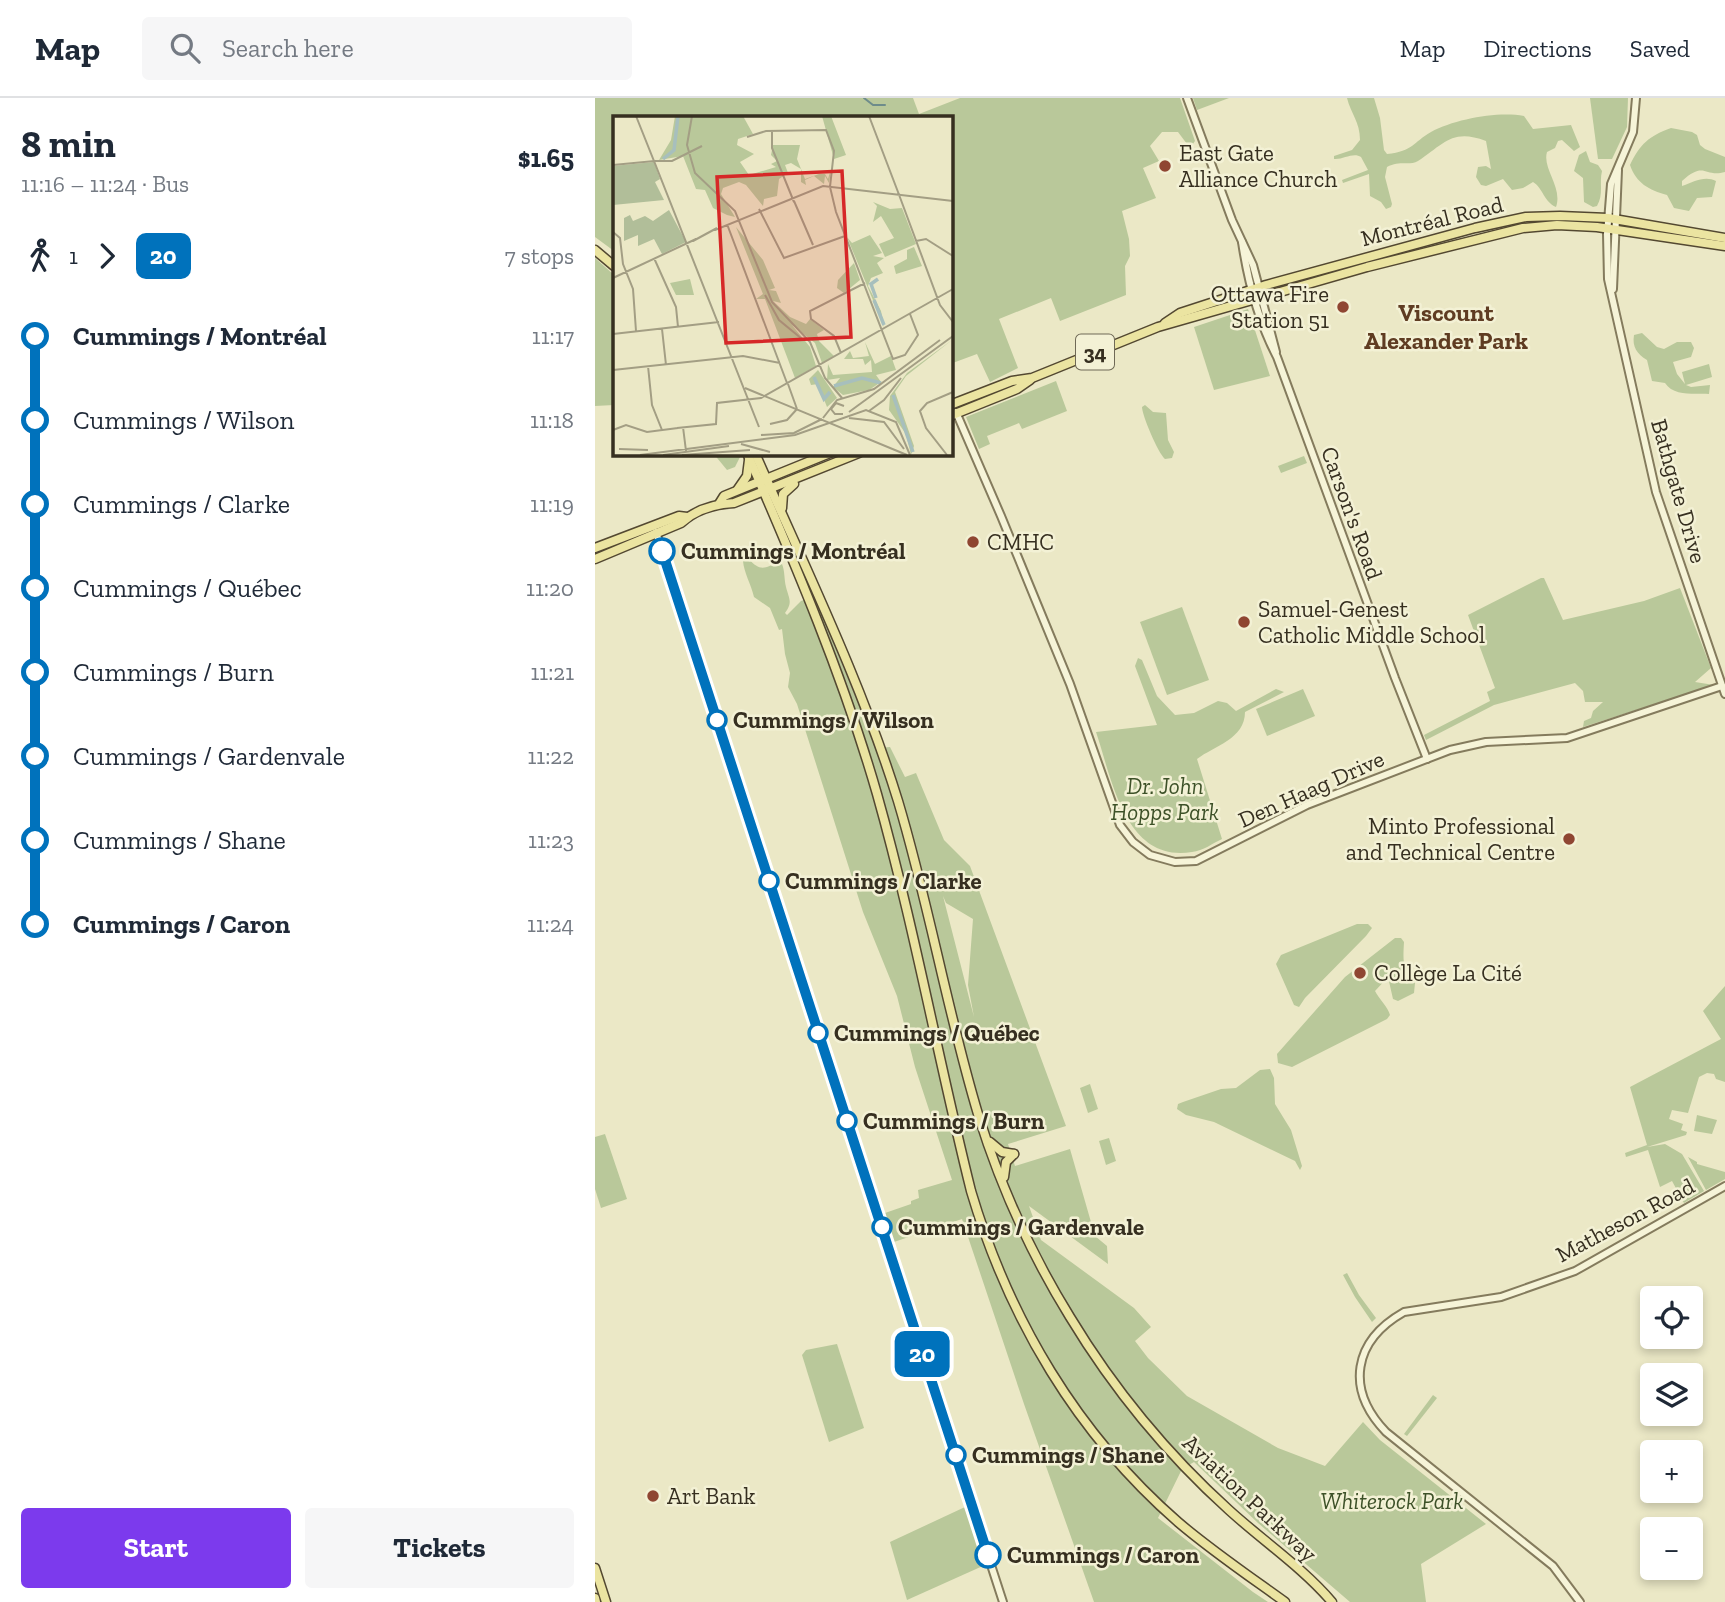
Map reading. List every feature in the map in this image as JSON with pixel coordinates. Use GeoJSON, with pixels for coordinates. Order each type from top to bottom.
{"type":"FeatureCollection","features":[{"type":"Feature","properties":{"kind":"main road","name":"Montréal Road"},"geometry":{"type":"LineString","coordinates":[[952,405],[1012,381],[1032,378],[1158,327],[1180,313],[1256,288],[1521,218],[1560,216],[1725,238]]}},
{"type":"Feature","properties":{"kind":"main road"},"geometry":{"type":"LineString","coordinates":[[1521,218],[1523,228]]}},
{"type":"Feature","properties":{"kind":"main road","name":"Montréal Road"},"geometry":{"type":"LineString","coordinates":[[1158,327],[1475,238],[1523,228],[1611,223],[1725,246]]}},
{"type":"Feature","properties":{"kind":"main road"},"geometry":{"type":"LineString","coordinates":[[595,250],[613,265]]}},
{"type":"Feature","properties":{"kind":"main road","name":"Montréal Road"},"geometry":{"type":"LineString","coordinates":[[953,415],[1017,389],[1032,378]]}},
{"type":"Feature","properties":{"kind":"main road"},"geometry":{"type":"LineString","coordinates":[[719,504],[724,496],[825,455]]}},
{"type":"Feature","properties":{"kind":"main road"},"geometry":{"type":"LineString","coordinates":[[740,501],[854,455]]}},
{"type":"Feature","properties":{"kind":"main road"},"geometry":{"type":"LineString","coordinates":[[737,491],[747,477],[752,456],[770,468],[794,467]]}},
{"type":"Feature","properties":{"kind":"main road","name":"Aviation Parkway"},"geometry":{"type":"LineString","coordinates":[[752,456],[785,521],[838,641],[884,759],[908,833],[971,1087],[1005,1187],[1031,1247],[1056,1294],[1095,1356],[1130,1404],[1168,1449],[1209,1491],[1315,1583],[1332,1602]]}},
{"type":"Feature","properties":{"kind":"main road"},"geometry":{"type":"LineString","coordinates":[[785,521],[781,503],[783,494],[813,472]]}},
{"type":"Feature","properties":{"kind":"main road","name":"Aviation Parkway"},"geometry":{"type":"LineString","coordinates":[[767,490],[772,515],[842,689],[868,764],[890,846],[971,1191],[987,1244],[1018,1315],[1064,1395],[1132,1478],[1188,1530],[1285,1602]]}},
{"type":"Feature","properties":{"kind":"main road"},"geometry":{"type":"LineString","coordinates":[[595,548],[681,523],[687,517],[719,504],[761,502],[772,515]]}},
{"type":"Feature","properties":{"kind":"main road"},"geometry":{"type":"LineString","coordinates":[[595,559],[655,529]]}},
{"type":"Feature","properties":{"kind":"main road"},"geometry":{"type":"LineString","coordinates":[[868,764],[884,759]]}},
{"type":"Feature","properties":{"kind":"main road"},"geometry":{"type":"LineString","coordinates":[[986,1136],[999,1150],[1014,1154],[1005,1165],[1005,1187]]}},
{"type":"Feature","properties":{"kind":"main road"},"geometry":{"type":"LineString","coordinates":[[595,1568],[606,1602]]}},
{"type":"Feature","properties":{"kind":"street","name":"Carson's Road"},"geometry":{"type":"LineString","coordinates":[[1187,98],[1242,242],[1267,338],[1427,758]]}},
{"type":"Feature","properties":{"kind":"street","name":"Bathgate Drive"},"geometry":{"type":"LineString","coordinates":[[1636,98],[1633,132],[1619,166],[1611,223],[1612,294],[1656,492],[1725,694]]}},
{"type":"Feature","properties":{"kind":"street","name":"Den Haag Drive"},"geometry":{"type":"LineString","coordinates":[[953,415],[1001,516],[1069,684],[1115,814],[1125,832],[1142,849],[1169,861],[1196,861],[1307,805],[1450,750],[1486,742],[1567,738],[1722,686]]}},
{"type":"Feature","properties":{"kind":"street"},"geometry":{"type":"LineString","coordinates":[[655,529],[1003,1602]]}},
{"type":"Feature","properties":{"kind":"street","name":"Matheson Road"},"geometry":{"type":"LineString","coordinates":[[1580,1602],[1553,1566],[1386,1432],[1375,1420],[1364,1403],[1361,1390],[1359,1373],[1362,1360],[1376,1333],[1404,1312],[1501,1297],[1575,1271],[1725,1186]]}},
{"type":"Feature","properties":{"kind":"green space"},"geometry":{"type":"Polygon","coordinates":[[[595,98],[913,98],[919,114],[960,98],[1180,98],[1195,141],[1190,148],[1178,132],[1162,132],[1150,146],[1159,161],[1143,168],[1156,198],[1122,211],[1130,256],[1125,266],[1126,295],[1060,321],[1051,298],[999,319],[1018,368],[990,382],[977,354],[952,363],[952,116],[613,116],[613,250],[595,237],[595,98]]]}},
{"type":"Feature","properties":{"kind":"green space"},"geometry":{"type":"Polygon","coordinates":[[[1193,98],[1229,98],[1197,110],[1193,98]]]}},
{"type":"Feature","properties":{"kind":"green space"},"geometry":{"type":"Polygon","coordinates":[[[1347,98],[1374,98],[1387,154],[1408,149],[1431,132],[1452,123],[1502,115],[1524,116],[1533,129],[1571,125],[1580,147],[1574,151],[1562,140],[1547,152],[1547,165],[1557,192],[1556,207],[1533,182],[1512,190],[1503,179],[1486,186],[1481,185],[1476,177],[1478,167],[1486,166],[1491,169],[1486,141],[1465,136],[1449,140],[1418,161],[1387,167],[1385,177],[1392,204],[1386,209],[1381,202],[1370,196],[1369,174],[1343,183],[1342,180],[1368,170],[1361,157],[1355,155],[1334,159],[1334,156],[1352,150],[1360,140],[1359,128],[1347,98]]]}},
{"type":"Feature","properties":{"kind":"green space"},"geometry":{"type":"Polygon","coordinates":[[[1590,98],[1628,98],[1627,127],[1612,159],[1598,159],[1590,98]]]}},
{"type":"Feature","properties":{"kind":"green space"},"geometry":{"type":"Polygon","coordinates":[[[1671,128],[1692,132],[1697,135],[1700,145],[1705,149],[1725,157],[1725,172],[1695,172],[1682,181],[1682,186],[1703,179],[1716,181],[1712,197],[1697,198],[1689,211],[1674,208],[1667,195],[1644,185],[1630,165],[1646,142],[1671,128]]]}},
{"type":"Feature","properties":{"kind":"green space"},"geometry":{"type":"Polygon","coordinates":[[[1586,151],[1590,162],[1598,165],[1602,171],[1600,197],[1597,206],[1593,207],[1584,202],[1583,178],[1574,171],[1579,155],[1586,151]]]}},
{"type":"Feature","properties":{"kind":"green space"},"geometry":{"type":"Polygon","coordinates":[[[595,258],[613,274],[613,405],[595,406],[595,258]]]}},
{"type":"Feature","properties":{"kind":"green space"},"geometry":{"type":"Polygon","coordinates":[[[1248,309],[1270,376],[1214,390],[1194,327],[1248,309]]]}},
{"type":"Feature","properties":{"kind":"green space"},"geometry":{"type":"Polygon","coordinates":[[[1642,333],[1657,347],[1664,349],[1677,342],[1691,342],[1694,348],[1691,357],[1673,362],[1677,374],[1685,384],[1682,372],[1709,364],[1712,377],[1686,385],[1710,385],[1709,394],[1679,392],[1665,383],[1652,381],[1647,360],[1638,353],[1634,343],[1634,335],[1642,333]]]}},
{"type":"Feature","properties":{"kind":"green space"},"geometry":{"type":"Polygon","coordinates":[[[1056,381],[1067,411],[1022,429],[1019,423],[987,436],[990,444],[979,449],[966,417],[1056,381]]]}},
{"type":"Feature","properties":{"kind":"green space"},"geometry":{"type":"Polygon","coordinates":[[[1145,405],[1153,412],[1166,413],[1168,440],[1174,452],[1172,458],[1165,459],[1155,442],[1143,411],[1142,407],[1145,405]]]}},
{"type":"Feature","properties":{"kind":"green space"},"geometry":{"type":"Polygon","coordinates":[[[715,455],[741,455],[735,467],[727,470],[715,455]]]}},
{"type":"Feature","properties":{"kind":"green space"},"geometry":{"type":"Polygon","coordinates":[[[1304,456],[1307,463],[1281,473],[1278,466],[1304,456]]]}},
{"type":"Feature","properties":{"kind":"green space","name":"Whiterock Park"},"geometry":{"type":"Polygon","coordinates":[[[749,559],[762,568],[778,562],[782,564],[790,600],[785,613],[787,615],[801,601],[814,597],[877,748],[890,747],[905,777],[916,773],[944,840],[970,866],[1066,1126],[1008,1144],[1015,1166],[1070,1149],[1095,1236],[1107,1246],[1108,1264],[1029,1206],[1041,1240],[1134,1308],[1151,1327],[1135,1341],[1148,1358],[1187,1396],[1278,1448],[1325,1466],[1363,1422],[1380,1440],[1486,1524],[1421,1564],[1426,1602],[1350,1602],[1258,1523],[1194,1462],[1182,1469],[1158,1518],[1268,1602],[1094,1602],[962,1219],[894,1242],[885,1213],[911,1204],[911,1201],[919,1198],[918,1190],[952,1180],[915,1067],[897,996],[863,912],[797,704],[788,687],[790,673],[782,629],[779,630],[770,608],[754,597],[743,561],[749,559]],[[943,896],[974,1017],[968,985],[973,919],[946,903],[943,896]]]}},
{"type":"Feature","properties":{"kind":"green space"},"geometry":{"type":"Polygon","coordinates":[[[1544,578],[1563,620],[1644,601],[1680,588],[1711,668],[1695,682],[1714,685],[1583,727],[1584,721],[1591,718],[1593,711],[1603,702],[1585,702],[1583,691],[1575,683],[1494,705],[1426,740],[1424,735],[1490,701],[1487,692],[1495,688],[1468,615],[1544,578]]]}},
{"type":"Feature","properties":{"kind":"green space"},"geometry":{"type":"Polygon","coordinates":[[[1182,607],[1209,680],[1167,695],[1140,622],[1182,607]]]}},
{"type":"Feature","properties":{"kind":"green space","name":"Dr. John Hopps Park"},"geometry":{"type":"Polygon","coordinates":[[[1138,658],[1142,660],[1157,696],[1175,715],[1194,713],[1218,701],[1227,703],[1236,711],[1276,689],[1284,692],[1245,712],[1244,721],[1234,735],[1197,759],[1222,839],[1200,850],[1169,852],[1151,844],[1136,831],[1125,814],[1108,772],[1096,732],[1157,725],[1135,666],[1138,658]]]}},
{"type":"Feature","properties":{"kind":"green space"},"geometry":{"type":"Polygon","coordinates":[[[1303,689],[1315,716],[1267,736],[1256,709],[1303,689]]]}},
{"type":"Feature","properties":{"kind":"green space"},"geometry":{"type":"Polygon","coordinates":[[[1357,924],[1368,924],[1372,928],[1299,1007],[1294,1005],[1276,964],[1281,955],[1357,924]]]}},
{"type":"Feature","properties":{"kind":"green space"},"geometry":{"type":"Polygon","coordinates":[[[1395,938],[1401,938],[1404,942],[1404,964],[1415,983],[1414,993],[1398,1001],[1393,999],[1388,977],[1375,991],[1389,1012],[1387,1019],[1292,1067],[1278,1063],[1277,1054],[1345,977],[1395,938]]]}},
{"type":"Feature","properties":{"kind":"green space"},"geometry":{"type":"Polygon","coordinates":[[[1725,986],[1725,1082],[1716,1079],[1714,1074],[1707,1073],[1699,1077],[1688,1113],[1672,1110],[1669,1119],[1683,1124],[1681,1130],[1687,1132],[1686,1135],[1647,1147],[1665,1144],[1682,1154],[1704,1191],[1684,1203],[1672,1181],[1660,1187],[1648,1150],[1626,1157],[1625,1153],[1647,1145],[1630,1087],[1721,1039],[1703,1011],[1725,986]]]}},
{"type":"Feature","properties":{"kind":"green space"},"geometry":{"type":"Polygon","coordinates":[[[1270,1069],[1274,1078],[1275,1104],[1291,1130],[1302,1166],[1300,1170],[1295,1161],[1214,1122],[1186,1115],[1177,1109],[1178,1104],[1221,1089],[1236,1088],[1260,1070],[1270,1069]]]}},
{"type":"Feature","properties":{"kind":"green space"},"geometry":{"type":"Polygon","coordinates":[[[1090,1084],[1098,1109],[1088,1113],[1080,1088],[1090,1084]]]}},
{"type":"Feature","properties":{"kind":"green space"},"geometry":{"type":"Polygon","coordinates":[[[1697,1115],[1717,1120],[1712,1134],[1694,1131],[1697,1115]]]}},
{"type":"Feature","properties":{"kind":"green space"},"geometry":{"type":"Polygon","coordinates":[[[605,1134],[627,1199],[601,1208],[595,1189],[595,1137],[605,1134]]]}},
{"type":"Feature","properties":{"kind":"green space"},"geometry":{"type":"Polygon","coordinates":[[[1109,1138],[1116,1161],[1106,1165],[1099,1141],[1109,1138]]]}},
{"type":"Feature","properties":{"kind":"green space"},"geometry":{"type":"Polygon","coordinates":[[[1688,1157],[1697,1164],[1725,1172],[1725,1179],[1706,1190],[1688,1157]]]}},
{"type":"Feature","properties":{"kind":"green space"},"geometry":{"type":"Polygon","coordinates":[[[1347,1273],[1376,1318],[1372,1322],[1343,1275],[1347,1273]]]}},
{"type":"Feature","properties":{"kind":"green space"},"geometry":{"type":"Polygon","coordinates":[[[837,1344],[864,1428],[829,1442],[802,1355],[806,1350],[837,1344]]]}},
{"type":"Feature","properties":{"kind":"green space"},"geometry":{"type":"Polygon","coordinates":[[[1433,1395],[1437,1398],[1407,1436],[1404,1434],[1433,1395]]]}},
{"type":"Feature","properties":{"kind":"green space"},"geometry":{"type":"Polygon","coordinates":[[[965,1507],[979,1541],[985,1565],[907,1600],[890,1542],[965,1507]]]}},
{"type":"Feature","properties":{"kind":"waterway"},"geometry":{"type":"LineString","coordinates":[[864,98],[873,105],[885,105]]}},
{"type":"Feature","properties":{"kind":"bus line","name":"20"},"geometry":{"type":"LineString","coordinates":[[662,551],[988,1555]]}},
{"type":"Feature","properties":{"kind":"place","name":"East Gate Alliance Church"},"geometry":{"type":"Point","coordinates":[1165,166]}},
{"type":"Feature","properties":{"kind":"place","name":"Ottawa Fire Station 51"},"geometry":{"type":"Point","coordinates":[1343,307]}},
{"type":"Feature","properties":{"kind":"place","name":"CMHC"},"geometry":{"type":"Point","coordinates":[973,542]}},
{"type":"Feature","properties":{"kind":"place","name":"Cummings / Montréal"},"geometry":{"type":"Point","coordinates":[662,551]}},
{"type":"Feature","properties":{"kind":"place","name":"Samuel-Genest Catholic Middle School"},"geometry":{"type":"Point","coordinates":[1244,622]}},
{"type":"Feature","properties":{"kind":"place","name":"Cummings / Wilson"},"geometry":{"type":"Point","coordinates":[717,720]}},
{"type":"Feature","properties":{"kind":"place","name":"Minto Professional and Technical Centre"},"geometry":{"type":"Point","coordinates":[1569,839]}},
{"type":"Feature","properties":{"kind":"place","name":"Cummings / Clarke"},"geometry":{"type":"Point","coordinates":[769,881]}},
{"type":"Feature","properties":{"kind":"place","name":"Collège La Cité"},"geometry":{"type":"Point","coordinates":[1360,973]}},
{"type":"Feature","properties":{"kind":"place","name":"Cummings / Québec"},"geometry":{"type":"Point","coordinates":[818,1033]}},
{"type":"Feature","properties":{"kind":"place","name":"Cummings / Burn"},"geometry":{"type":"Point","coordinates":[847,1121]}},
{"type":"Feature","properties":{"kind":"place","name":"Cummings / Gardenvale"},"geometry":{"type":"Point","coordinates":[882,1227]}},
{"type":"Feature","properties":{"kind":"place","name":"Cummings / Shane"},"geometry":{"type":"Point","coordinates":[956,1455]}},
{"type":"Feature","properties":{"kind":"place","name":"Art Bank"},"geometry":{"type":"Point","coordinates":[653,1496]}},
{"type":"Feature","properties":{"kind":"place","name":"Cummings / Caron"},"geometry":{"type":"Point","coordinates":[988,1555]}},
{"type":"Feature","properties":{"kind":"district","name":"Viscount Alexander Park"},"geometry":{"type":"Point","coordinates":[1446,326]}}]}
